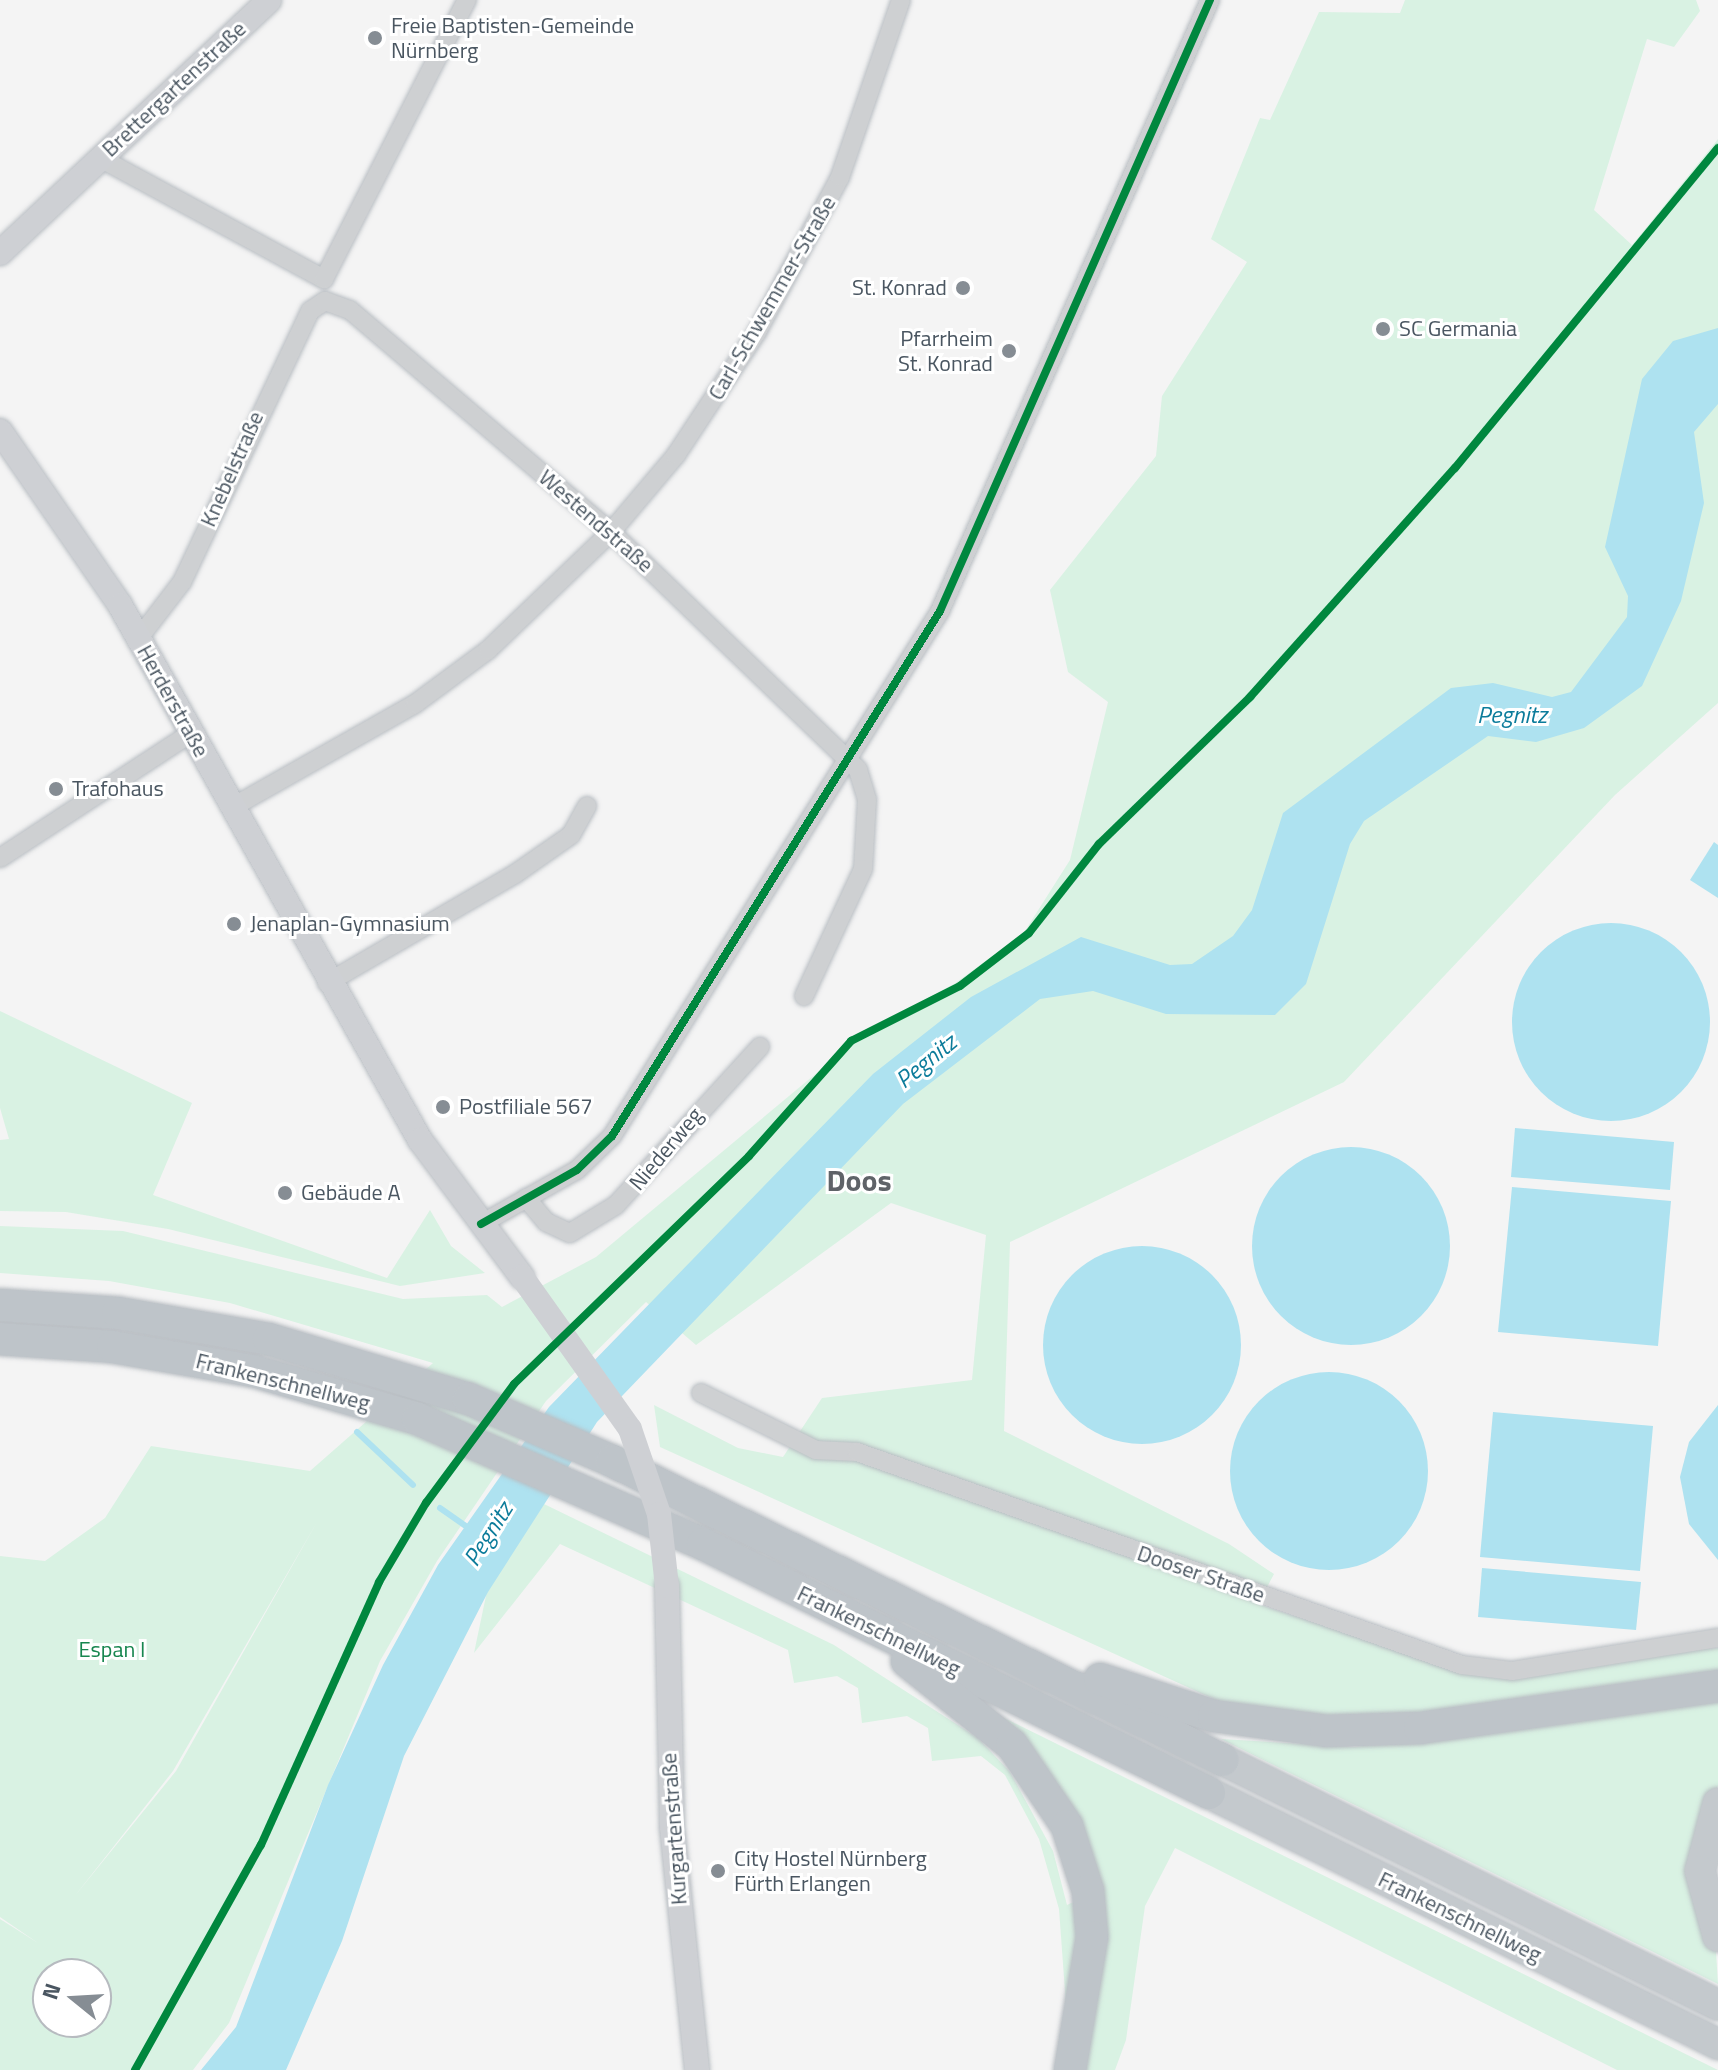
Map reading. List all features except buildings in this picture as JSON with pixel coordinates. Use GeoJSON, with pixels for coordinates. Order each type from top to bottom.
{"type":"FeatureCollection","features":[{"type":"Feature","properties":{"kind":"highway","name":"Frankenschnellweg"},"geometry":{"type":"LineString","coordinates":[[0,1305],[192,1324],[441,1389],[612,1461],[1718,2005]]}},
{"type":"Feature","properties":{"kind":"highway","name":"Frankenschnellweg"},"geometry":{"type":"LineString","coordinates":[[0,1339],[113,1347],[238,1368],[418,1419],[590,1491],[1718,2044]]}},
{"type":"Feature","properties":{"kind":"highway"},"geometry":{"type":"LineString","coordinates":[[917,1610],[1162,1702],[1290,1729],[1407,1729],[1718,1686]]}},
{"type":"Feature","properties":{"kind":"highway"},"geometry":{"type":"LineString","coordinates":[[847,1616],[990,1724],[1034,1770],[1067,1826],[1088,1891],[1092,1937],[1070,2070]]}},
{"type":"Feature","properties":{"kind":"highway"},"geometry":{"type":"LineString","coordinates":[[1718,1803],[1700,1871],[1718,1937]]}},
{"type":"Feature","properties":{"kind":"main road","name":"Brettergartenstraße"},"geometry":{"type":"LineString","coordinates":[[0,253],[269,0]]}},
{"type":"Feature","properties":{"kind":"main road","name":"Herderstraße"},"geometry":{"type":"LineString","coordinates":[[0,431],[139,638],[327,983],[431,1158],[522,1277]]}},
{"type":"Feature","properties":{"kind":"main road","name":"Kurgartenstraße"},"geometry":{"type":"LineString","coordinates":[[522,1277],[630,1429],[657,1505],[667,1586],[672,1827],[697,2070]]}},
{"type":"Feature","properties":{"kind":"street"},"geometry":{"type":"LineString","coordinates":[[100,158],[324,279],[467,0]]}},
{"type":"Feature","properties":{"kind":"street","name":"Carl-Schwemmer-Straße"},"geometry":{"type":"LineString","coordinates":[[231,808],[415,704],[505,637],[611,532],[719,394],[792,271],[859,129],[901,0]]}},
{"type":"Feature","properties":{"kind":"street"},"geometry":{"type":"LineString","coordinates":[[481,1224],[577,1170],[612,1136],[850,761],[977,539],[1210,0]]}},
{"type":"Feature","properties":{"kind":"street","name":"Westendstraße"},"geometry":{"type":"LineString","coordinates":[[325,301],[350,310],[611,532],[850,761]]}},
{"type":"Feature","properties":{"kind":"street","name":"Knebelstraße"},"geometry":{"type":"LineString","coordinates":[[139,638],[182,582],[286,356],[310,311],[325,301]]}},
{"type":"Feature","properties":{"kind":"street"},"geometry":{"type":"LineString","coordinates":[[0,858],[191,733]]}},
{"type":"Feature","properties":{"kind":"street"},"geometry":{"type":"LineString","coordinates":[[804,996],[863,869],[867,800],[850,761]]}},
{"type":"Feature","properties":{"kind":"street"},"geometry":{"type":"LineString","coordinates":[[327,983],[515,874],[571,835],[587,806]]}},
{"type":"Feature","properties":{"kind":"street","name":"Niederweg"},"geometry":{"type":"LineString","coordinates":[[526,1198],[546,1222],[570,1233],[616,1205],[760,1047]]}},
{"type":"Feature","properties":{"kind":"street","name":"Dooser Straße"},"geometry":{"type":"LineString","coordinates":[[701,1393],[816,1450],[857,1452],[1462,1665],[1512,1671],[1718,1638]]}},
{"type":"Feature","properties":{"kind":"green space","name":"Espan I"},"geometry":{"type":"Polygon","coordinates":[[[1405,0],[1696,0],[1700,11],[1674,47],[1647,39],[1594,210],[1632,245],[1718,139],[1718,703],[1615,795],[1344,1082],[1010,1242],[1004,1431],[1229,1544],[1274,1574],[1258,1604],[1448,1667],[1718,1648],[1718,1677],[1475,1711],[1349,1720],[1240,1711],[660,1447],[654,1405],[738,1448],[783,1457],[822,1398],[972,1380],[986,1235],[891,1203],[696,1345],[646,1302],[546,1401],[437,1561],[380,1661],[229,2023],[193,2070],[0,2070],[0,1919],[38,1943],[0,1917],[0,1556],[45,1561],[105,1518],[151,1446],[310,1471],[433,1363],[230,1303],[109,1281],[0,1273],[0,1226],[123,1231],[403,1299],[487,1295],[502,1307],[596,1257],[867,1031],[954,984],[1023,934],[1070,860],[1108,702],[1068,672],[1050,590],[1156,456],[1162,396],[1247,262],[1211,239],[1260,118],[1270,120],[1319,12],[1400,13],[1405,0]],[[317,1522],[173,1771],[74,1897],[176,1771],[317,1522]]]}},
{"type":"Feature","properties":{"kind":"green space"},"geometry":{"type":"Polygon","coordinates":[[[0,1011],[192,1103],[153,1195],[387,1278],[430,1210],[451,1246],[485,1273],[400,1286],[168,1229],[66,1212],[0,1211],[0,1140],[9,1139],[0,1108],[0,1011]]]}},
{"type":"Feature","properties":{"kind":"green space"},"geometry":{"type":"Polygon","coordinates":[[[544,1504],[834,1645],[978,1738],[1010,1772],[1053,1851],[1067,1905],[1097,1891],[988,1710],[1718,2070],[1617,2070],[1175,1848],[1145,1906],[1126,2040],[1115,2070],[1057,2070],[1067,2019],[1059,1909],[1039,1839],[1005,1775],[981,1756],[932,1761],[928,1728],[907,1716],[862,1723],[858,1688],[837,1676],[794,1683],[788,1650],[560,1544],[474,1653],[487,1591],[544,1504]]]}},
{"type":"Feature","properties":{"kind":"green space"},"geometry":{"type":"Polygon","coordinates":[[[1718,1697],[1718,1786],[1707,1805],[1718,1984],[1221,1739],[1355,1747],[1718,1697]]]}},
{"type":"Feature","properties":{"kind":"water","name":"Pegnitz"},"geometry":{"type":"Polygon","coordinates":[[[1718,328],[1718,404],[1694,432],[1704,503],[1681,601],[1642,686],[1584,728],[1536,742],[1488,736],[1364,821],[1350,844],[1306,984],[1275,1015],[1166,1014],[1093,991],[1040,999],[903,1104],[597,1422],[488,1592],[404,1756],[342,1941],[286,2070],[201,2070],[236,2027],[328,1785],[383,1665],[438,1565],[549,1407],[873,1074],[971,997],[1081,937],[1170,965],[1192,964],[1233,936],[1252,910],[1283,813],[1451,688],[1493,683],[1552,697],[1571,692],[1627,617],[1628,596],[1605,547],[1642,379],[1673,341],[1718,328]]]}},
{"type":"Feature","properties":{"kind":"water"},"geometry":{"type":"Polygon","coordinates":[[[1714,842],[1718,845],[1718,898],[1690,880],[1714,842]]]}},
{"type":"Feature","properties":{"kind":"water"},"geometry":{"type":"Polygon","coordinates":[[[1611,923],[1649,931],[1681,952],[1702,984],[1710,1022],[1702,1060],[1681,1092],[1649,1113],[1611,1121],[1573,1113],[1541,1092],[1520,1060],[1512,1022],[1520,984],[1541,952],[1573,931],[1611,923]]]}},
{"type":"Feature","properties":{"kind":"water"},"geometry":{"type":"Polygon","coordinates":[[[1515,1128],[1674,1142],[1670,1190],[1511,1177],[1515,1128]]]}},
{"type":"Feature","properties":{"kind":"water"},"geometry":{"type":"Polygon","coordinates":[[[1351,1147],[1389,1155],[1421,1176],[1442,1208],[1450,1246],[1442,1284],[1421,1316],[1389,1337],[1351,1345],[1313,1337],[1281,1316],[1260,1284],[1252,1246],[1260,1208],[1281,1176],[1313,1155],[1351,1147]]]}},
{"type":"Feature","properties":{"kind":"water"},"geometry":{"type":"Polygon","coordinates":[[[1512,1187],[1671,1201],[1658,1346],[1498,1332],[1512,1187]]]}},
{"type":"Feature","properties":{"kind":"water"},"geometry":{"type":"Polygon","coordinates":[[[1142,1246],[1180,1254],[1212,1275],[1233,1307],[1241,1345],[1233,1383],[1212,1415],[1180,1436],[1142,1444],[1104,1436],[1072,1415],[1051,1383],[1043,1345],[1051,1307],[1072,1275],[1104,1254],[1142,1246]]]}},
{"type":"Feature","properties":{"kind":"water"},"geometry":{"type":"Polygon","coordinates":[[[1329,1372],[1367,1380],[1399,1401],[1420,1433],[1428,1471],[1420,1509],[1399,1541],[1367,1562],[1329,1570],[1291,1562],[1259,1541],[1238,1509],[1230,1471],[1238,1433],[1259,1401],[1291,1380],[1329,1372]]]}},
{"type":"Feature","properties":{"kind":"water"},"geometry":{"type":"Polygon","coordinates":[[[1718,1405],[1718,1560],[1689,1524],[1680,1477],[1689,1442],[1718,1405]]]}},
{"type":"Feature","properties":{"kind":"water"},"geometry":{"type":"Polygon","coordinates":[[[1493,1412],[1653,1426],[1640,1571],[1480,1557],[1493,1412]]]}},
{"type":"Feature","properties":{"kind":"water"},"geometry":{"type":"Polygon","coordinates":[[[1482,1568],[1641,1582],[1636,1630],[1478,1617],[1482,1568]]]}},
{"type":"Feature","properties":{"kind":"waterway"},"geometry":{"type":"LineString","coordinates":[[357,1432],[413,1485]]}},
{"type":"Feature","properties":{"kind":"waterway","name":"Pegnitz"},"geometry":{"type":"LineString","coordinates":[[440,1508],[470,1529]]}},
{"type":"Feature","properties":{"kind":"cycle path"},"geometry":{"type":"LineString","coordinates":[[481,1224],[577,1170],[612,1136],[940,611],[1210,0]]}},
{"type":"Feature","properties":{"kind":"cycle path"},"geometry":{"type":"LineString","coordinates":[[135,2070],[261,1845],[379,1582],[426,1503],[514,1384],[749,1156],[851,1041],[960,986],[1029,933],[1099,844],[1250,697],[1455,468],[1718,148]]}},
{"type":"Feature","properties":{"kind":"place","name":"Freie Baptisten-Gemeinde Nürnberg"},"geometry":{"type":"Point","coordinates":[375,38]}},
{"type":"Feature","properties":{"kind":"place","name":"St. Konrad"},"geometry":{"type":"Point","coordinates":[963,288]}},
{"type":"Feature","properties":{"kind":"place","name":"SC Germania"},"geometry":{"type":"Point","coordinates":[1383,329]}},
{"type":"Feature","properties":{"kind":"place","name":"Pfarrheim St. Konrad"},"geometry":{"type":"Point","coordinates":[1009,351]}},
{"type":"Feature","properties":{"kind":"place","name":"Trafohaus"},"geometry":{"type":"Point","coordinates":[56,789]}},
{"type":"Feature","properties":{"kind":"place","name":"Jenaplan-Gymnasium"},"geometry":{"type":"Point","coordinates":[234,924]}},
{"type":"Feature","properties":{"kind":"place","name":"Postfiliale 567"},"geometry":{"type":"Point","coordinates":[443,1107]}},
{"type":"Feature","properties":{"kind":"place","name":"Gebäude A"},"geometry":{"type":"Point","coordinates":[285,1193]}},
{"type":"Feature","properties":{"kind":"place","name":"City Hostel Nürnberg Fürth Erlangen"},"geometry":{"type":"Point","coordinates":[718,1871]}},
{"type":"Feature","properties":{"kind":"district","name":"Doos"},"geometry":{"type":"Point","coordinates":[859,1180]}}]}
